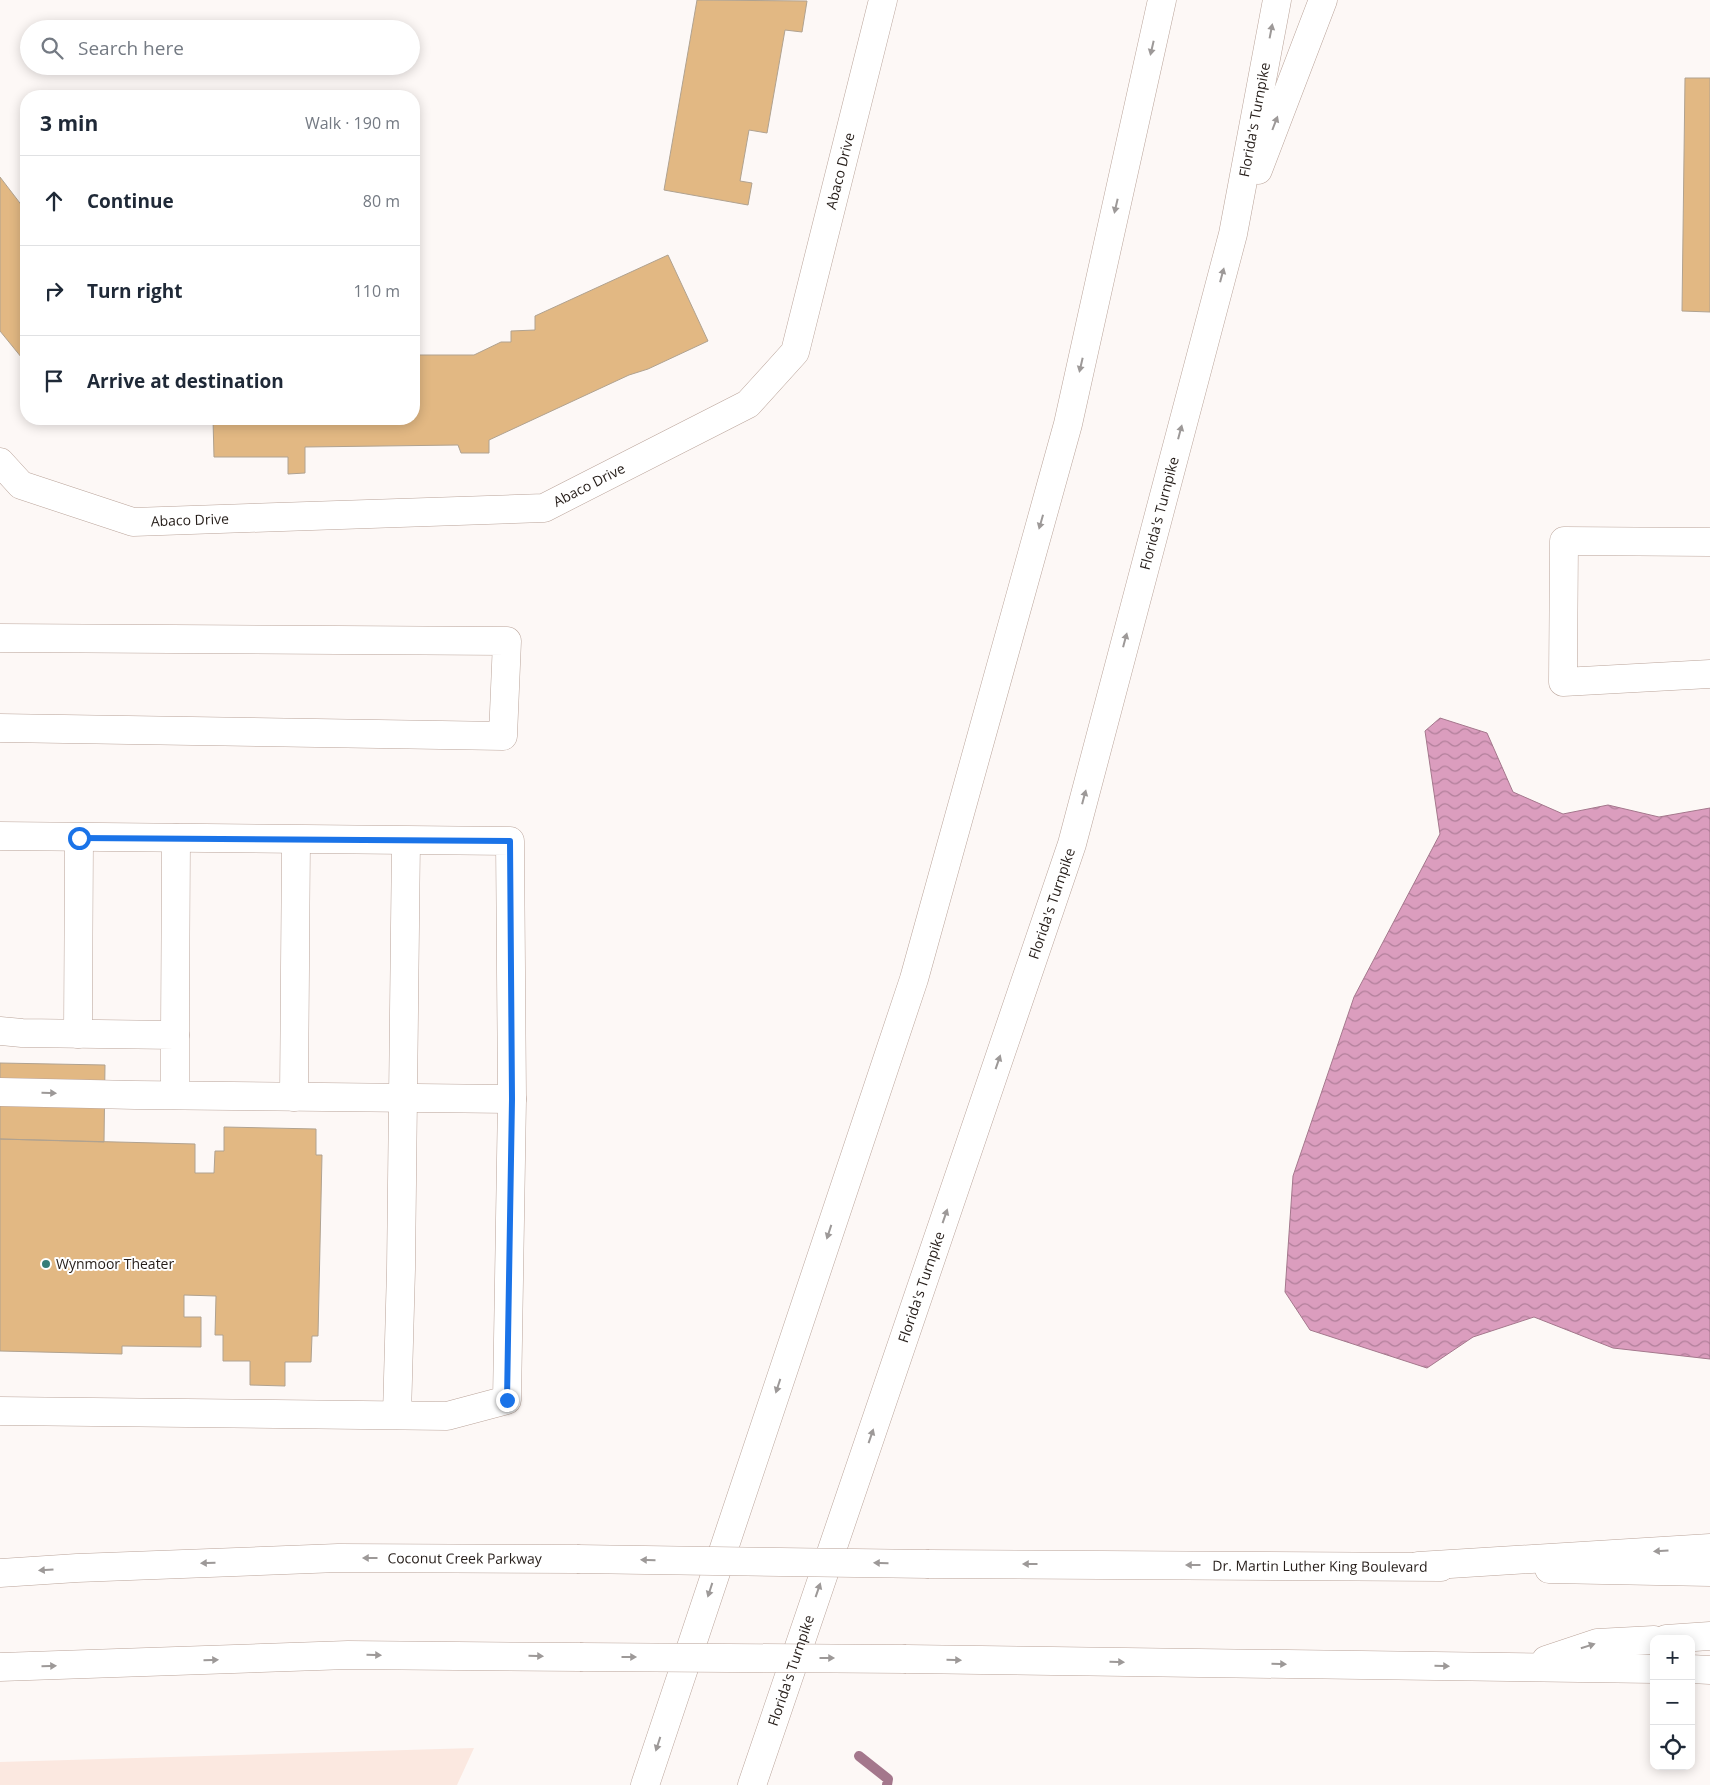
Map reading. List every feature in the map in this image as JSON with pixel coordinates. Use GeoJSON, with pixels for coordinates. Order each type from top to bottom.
{"type":"FeatureCollection","features":[{"type":"Feature","properties":{"kind":"main road","name":"Abaco Drive"},"geometry":{"type":"LineString","coordinates":[[0,462],[21,485],[133,522],[544,508],[748,404],[795,352],[883,0]]}},
{"type":"Feature","properties":{"kind":"main road"},"geometry":{"type":"LineString","coordinates":[[645,1785],[914,979],[1068,424],[1162,0]]}},
{"type":"Feature","properties":{"kind":"main road","name":"Florida's Turnpike"},"geometry":{"type":"LineString","coordinates":[[752,1785],[1072,844],[1233,234],[1277,0]]}},
{"type":"Feature","properties":{"kind":"main road"},"geometry":{"type":"LineString","coordinates":[[1233,234],[1323,0]]}},
{"type":"Feature","properties":{"kind":"main road"},"geometry":{"type":"LineString","coordinates":[[1710,542],[1564,541],[1562,682],[1710,674]]}},
{"type":"Feature","properties":{"kind":"main road"},"geometry":{"type":"LineString","coordinates":[[0,638],[507,641],[503,736],[0,728]]}},
{"type":"Feature","properties":{"kind":"main road"},"geometry":{"type":"LineString","coordinates":[[0,836],[510,841],[512,1099],[507,1400],[447,1416],[0,1410]]}},
{"type":"Feature","properties":{"kind":"main road"},"geometry":{"type":"LineString","coordinates":[[78,1034],[79,838]]}},
{"type":"Feature","properties":{"kind":"main road"},"geometry":{"type":"LineString","coordinates":[[175,1095],[176,838]]}},
{"type":"Feature","properties":{"kind":"main road"},"geometry":{"type":"LineString","coordinates":[[294,1097],[296,840]]}},
{"type":"Feature","properties":{"kind":"main road"},"geometry":{"type":"LineString","coordinates":[[397,1415],[406,841]]}},
{"type":"Feature","properties":{"kind":"main road"},"geometry":{"type":"LineString","coordinates":[[0,1031],[175,1035]]}},
{"type":"Feature","properties":{"kind":"main road"},"geometry":{"type":"LineString","coordinates":[[0,1092],[512,1099]]}},
{"type":"Feature","properties":{"kind":"main road"},"geometry":{"type":"LineString","coordinates":[[1418,1566],[1710,1548]]}},
{"type":"Feature","properties":{"kind":"main road","name":"Coconut Creek Parkway"},"geometry":{"type":"LineString","coordinates":[[0,1573],[77,1568],[338,1558],[929,1564]]}},
{"type":"Feature","properties":{"kind":"main road","name":"Dr. Martin Luther King Boulevard"},"geometry":{"type":"LineString","coordinates":[[929,1564],[1418,1566],[1710,1572]]}},
{"type":"Feature","properties":{"kind":"main road"},"geometry":{"type":"LineString","coordinates":[[1695,1637],[1710,1636]]}},
{"type":"Feature","properties":{"kind":"main road"},"geometry":{"type":"LineString","coordinates":[[1526,1667],[1597,1644],[1650,1640]]}},
{"type":"Feature","properties":{"kind":"main road"},"geometry":{"type":"LineString","coordinates":[[0,1667],[348,1655],[906,1659],[1650,1669]]}},
{"type":"Feature","properties":{"kind":"main road"},"geometry":{"type":"LineString","coordinates":[[1695,1669],[1710,1670]]}},
{"type":"Feature","properties":{"kind":"shaded area"},"geometry":{"type":"Polygon","coordinates":[[[474,1748],[457,1785],[0,1785],[0,1762],[474,1748]]]}},
{"type":"Feature","properties":{"kind":"water"},"geometry":{"type":"Polygon","coordinates":[[[1440,718],[1487,733],[1513,792],[1563,814],[1608,805],[1659,817],[1710,808],[1710,1359],[1613,1348],[1534,1317],[1473,1337],[1427,1368],[1310,1330],[1285,1292],[1293,1176],[1354,997],[1440,834],[1425,731],[1440,718]]]}},
{"type":"Feature","properties":{"kind":"building"},"geometry":{"type":"Polygon","coordinates":[[[697,0],[807,1],[802,32],[785,30],[767,133],[749,130],[740,181],[752,183],[748,205],[664,190],[697,0]]]}},
{"type":"Feature","properties":{"kind":"building"},"geometry":{"type":"Polygon","coordinates":[[[1685,78],[1710,78],[1710,312],[1682,311],[1685,78]]]}},
{"type":"Feature","properties":{"kind":"building"},"geometry":{"type":"Polygon","coordinates":[[[0,177],[20,203],[20,356],[0,331],[0,177]]]}},
{"type":"Feature","properties":{"kind":"building"},"geometry":{"type":"Polygon","coordinates":[[[668,255],[708,341],[648,369],[629,375],[489,440],[489,453],[461,453],[458,445],[305,447],[305,473],[288,474],[288,457],[214,457],[213,425],[420,425],[420,355],[474,355],[501,342],[511,342],[511,331],[535,330],[535,316],[668,255]]]}},
{"type":"Feature","properties":{"kind":"building"},"geometry":{"type":"Polygon","coordinates":[[[0,1063],[105,1065],[104,1142],[0,1139],[0,1063]]]}},
{"type":"Feature","properties":{"kind":"building"},"geometry":{"type":"Polygon","coordinates":[[[224,1127],[316,1129],[316,1155],[322,1155],[318,1336],[312,1336],[311,1362],[285,1362],[285,1386],[250,1385],[250,1361],[223,1361],[223,1335],[215,1335],[216,1296],[184,1295],[184,1317],[201,1317],[201,1347],[122,1346],[122,1354],[0,1351],[0,1139],[195,1144],[195,1173],[214,1173],[215,1151],[224,1151],[224,1127]]]}},
{"type":"Feature","properties":{"kind":"waterway"},"geometry":{"type":"LineString","coordinates":[[859,1756],[888,1779],[887,1785]]}},
{"type":"Feature","properties":{"kind":"place","name":"Wynmoor Theater"},"geometry":{"type":"Point","coordinates":[46,1264]}},
{"type":"Feature","properties":{"kind":"route"},"geometry":{"type":"LineString","coordinates":[[79,838],[510,841],[512,1099],[507,1400]]}}]}
